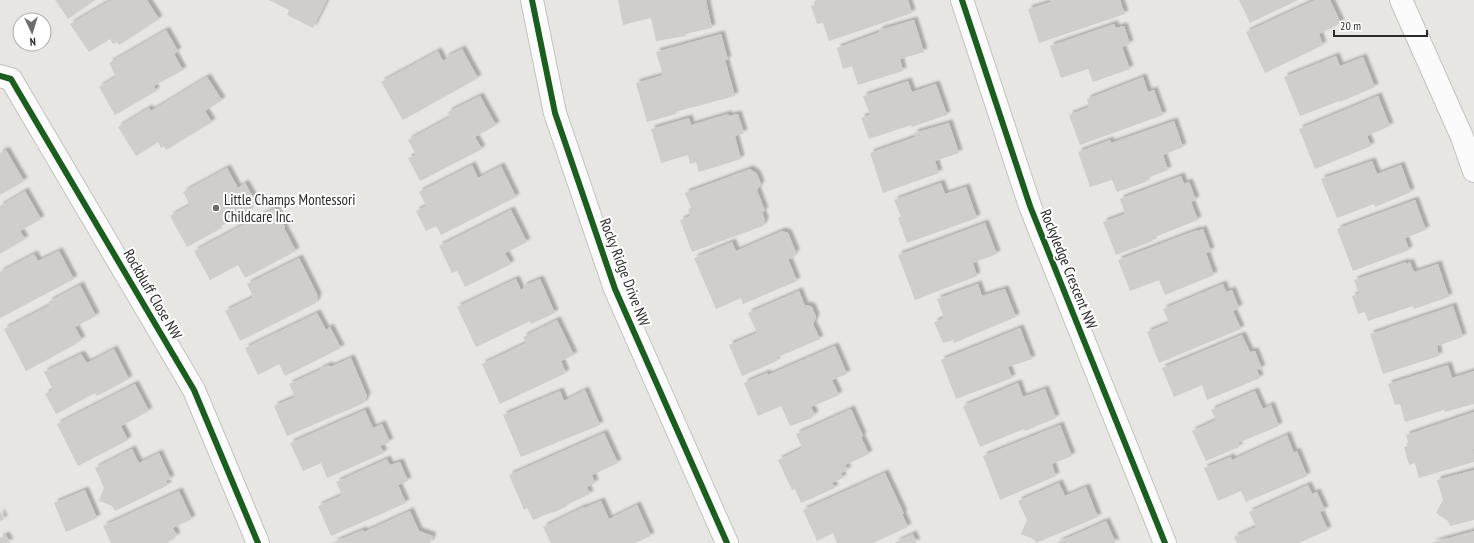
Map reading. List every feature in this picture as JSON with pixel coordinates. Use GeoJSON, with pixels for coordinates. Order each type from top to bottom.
{"type":"FeatureCollection","features":[{"type":"Feature","properties":{"kind":"street","name":"Rocky Ridge Drive NW"},"geometry":{"type":"LineString","coordinates":[[532,0],[555,113],[615,289],[727,543]]}},
{"type":"Feature","properties":{"kind":"street","name":"Rockyledge Crescent NW"},"geometry":{"type":"LineString","coordinates":[[962,0],[1030,206],[1165,543]]}},
{"type":"Feature","properties":{"kind":"street"},"geometry":{"type":"LineString","coordinates":[[1402,0],[1462,137],[1474,171]]}},
{"type":"Feature","properties":{"kind":"street","name":"Rockbluff Close NW"},"geometry":{"type":"LineString","coordinates":[[0,76],[11,79],[194,390],[258,543]]}},
{"type":"Feature","properties":{"kind":"building"},"geometry":{"type":"Polygon","coordinates":[[[55,0],[95,0],[68,19],[55,0]]]}},
{"type":"Feature","properties":{"kind":"building"},"geometry":{"type":"Polygon","coordinates":[[[111,0],[147,0],[159,19],[119,45],[117,42],[113,44],[110,39],[89,52],[70,24],[111,0]]]}},
{"type":"Feature","properties":{"kind":"building"},"geometry":{"type":"Polygon","coordinates":[[[269,0],[327,0],[313,28],[287,15],[289,10],[269,0]]]}},
{"type":"Feature","properties":{"kind":"building"},"geometry":{"type":"Polygon","coordinates":[[[618,0],[706,0],[712,28],[685,34],[686,36],[656,41],[651,18],[623,25],[618,0]]]}},
{"type":"Feature","properties":{"kind":"building"},"geometry":{"type":"Polygon","coordinates":[[[815,0],[908,0],[912,13],[829,41],[823,23],[817,24],[811,6],[817,4],[815,0]]]}},
{"type":"Feature","properties":{"kind":"building"},"geometry":{"type":"Polygon","coordinates":[[[1050,0],[1120,0],[1125,14],[1039,43],[1028,9],[1051,2],[1050,0]]]}},
{"type":"Feature","properties":{"kind":"building"},"geometry":{"type":"Polygon","coordinates":[[[1239,0],[1298,0],[1250,23],[1239,0]]]}},
{"type":"Feature","properties":{"kind":"building"},"geometry":{"type":"Polygon","coordinates":[[[1315,0],[1330,0],[1341,23],[1319,34],[1323,45],[1265,73],[1246,32],[1315,0]]]}},
{"type":"Feature","properties":{"kind":"building"},"geometry":{"type":"Polygon","coordinates":[[[914,20],[924,52],[900,59],[903,71],[858,85],[852,66],[843,69],[837,48],[880,32],[879,30],[914,20]]]}},
{"type":"Feature","properties":{"kind":"building"},"geometry":{"type":"Polygon","coordinates":[[[1114,24],[1116,28],[1124,26],[1130,44],[1122,47],[1130,69],[1093,82],[1088,69],[1061,78],[1050,46],[1114,24]]]}},
{"type":"Feature","properties":{"kind":"building"},"geometry":{"type":"Polygon","coordinates":[[[166,30],[178,51],[174,54],[183,70],[154,86],[156,91],[115,115],[99,87],[116,77],[109,63],[166,30]]]}},
{"type":"Feature","properties":{"kind":"building"},"geometry":{"type":"Polygon","coordinates":[[[721,34],[728,60],[725,60],[735,96],[675,112],[676,114],[647,122],[636,83],[663,75],[656,52],[721,34]]]}},
{"type":"Feature","properties":{"kind":"building"},"geometry":{"type":"Polygon","coordinates":[[[462,49],[478,78],[403,120],[381,82],[438,51],[443,61],[446,57],[462,49]]]}},
{"type":"Feature","properties":{"kind":"building"},"geometry":{"type":"Polygon","coordinates":[[[1336,56],[1340,66],[1363,57],[1375,87],[1340,102],[1339,101],[1300,116],[1284,77],[1336,56]]]}},
{"type":"Feature","properties":{"kind":"building"},"geometry":{"type":"Polygon","coordinates":[[[207,77],[222,100],[205,111],[212,122],[166,150],[164,146],[161,148],[158,142],[136,156],[118,127],[149,108],[151,111],[207,77]]]}},
{"type":"Feature","properties":{"kind":"building"},"geometry":{"type":"Polygon","coordinates":[[[1143,77],[1148,92],[1154,90],[1163,115],[1080,145],[1069,115],[1089,107],[1087,99],[1143,77]]]}},
{"type":"Feature","properties":{"kind":"building"},"geometry":{"type":"Polygon","coordinates":[[[908,81],[912,92],[936,84],[947,115],[869,139],[861,118],[870,115],[863,96],[908,81]]]}},
{"type":"Feature","properties":{"kind":"building"},"geometry":{"type":"Polygon","coordinates":[[[480,96],[496,125],[475,137],[482,149],[420,181],[408,158],[416,155],[408,140],[450,117],[448,112],[480,96]]]}},
{"type":"Feature","properties":{"kind":"building"},"geometry":{"type":"Polygon","coordinates":[[[1378,96],[1390,126],[1367,136],[1371,146],[1315,169],[1299,129],[1378,96]]]}},
{"type":"Feature","properties":{"kind":"building"},"geometry":{"type":"Polygon","coordinates":[[[728,114],[729,116],[738,114],[744,133],[735,136],[741,159],[699,172],[696,162],[690,164],[688,155],[661,163],[651,129],[689,118],[691,125],[728,114]]]}},
{"type":"Feature","properties":{"kind":"building"},"geometry":{"type":"Polygon","coordinates":[[[1174,121],[1183,147],[1163,155],[1168,170],[1145,179],[1146,182],[1117,192],[1112,180],[1090,187],[1078,152],[1110,140],[1111,143],[1174,121]]]}},
{"type":"Feature","properties":{"kind":"building"},"geometry":{"type":"Polygon","coordinates":[[[949,123],[959,153],[935,161],[939,173],[883,193],[870,153],[915,137],[914,133],[949,123]]]}},
{"type":"Feature","properties":{"kind":"building"},"geometry":{"type":"Polygon","coordinates":[[[6,150],[24,181],[0,195],[0,153],[6,150]]]}},
{"type":"Feature","properties":{"kind":"building"},"geometry":{"type":"Polygon","coordinates":[[[1372,161],[1377,174],[1401,165],[1411,192],[1375,207],[1374,204],[1337,218],[1321,179],[1372,161]]]}},
{"type":"Feature","properties":{"kind":"building"},"geometry":{"type":"Polygon","coordinates":[[[472,165],[478,178],[501,166],[516,197],[441,235],[436,226],[426,231],[416,211],[426,206],[419,192],[472,165]]]}},
{"type":"Feature","properties":{"kind":"building","name":"Little Champs Montessori Childcare Inc."},"geometry":{"type":"Polygon","coordinates":[[[227,168],[238,188],[245,183],[256,202],[248,207],[250,210],[187,247],[170,216],[190,205],[183,192],[227,168]]]}},
{"type":"Feature","properties":{"kind":"building"},"geometry":{"type":"Polygon","coordinates":[[[750,169],[757,174],[761,184],[757,190],[765,211],[762,212],[765,220],[763,226],[692,252],[680,220],[690,216],[688,209],[691,208],[685,193],[750,169]]]}},
{"type":"Feature","properties":{"kind":"building"},"geometry":{"type":"Polygon","coordinates":[[[1181,176],[1184,184],[1189,182],[1196,200],[1191,202],[1198,220],[1152,238],[1153,241],[1116,255],[1103,222],[1125,214],[1120,199],[1181,176]]]}},
{"type":"Feature","properties":{"kind":"building"},"geometry":{"type":"Polygon","coordinates":[[[941,183],[945,194],[966,187],[977,218],[907,243],[898,218],[901,217],[894,200],[941,183]]]}},
{"type":"Feature","properties":{"kind":"building"},"geometry":{"type":"Polygon","coordinates":[[[25,191],[41,219],[20,231],[25,239],[0,254],[0,206],[25,191]]]}},
{"type":"Feature","properties":{"kind":"building"},"geometry":{"type":"Polygon","coordinates":[[[1415,200],[1426,230],[1405,238],[1409,250],[1353,271],[1337,229],[1415,200]]]}},
{"type":"Feature","properties":{"kind":"building"},"geometry":{"type":"Polygon","coordinates":[[[275,208],[296,251],[245,278],[238,265],[210,280],[194,251],[275,208]]]}},
{"type":"Feature","properties":{"kind":"building"},"geometry":{"type":"Polygon","coordinates":[[[511,210],[527,242],[505,253],[511,264],[465,287],[457,271],[452,273],[439,246],[511,210]]]}},
{"type":"Feature","properties":{"kind":"building"},"geometry":{"type":"Polygon","coordinates":[[[985,223],[997,254],[973,263],[977,276],[915,300],[898,255],[985,223]]]}},
{"type":"Feature","properties":{"kind":"building"},"geometry":{"type":"Polygon","coordinates":[[[1203,229],[1211,251],[1206,253],[1214,275],[1165,295],[1159,280],[1130,291],[1118,260],[1203,229]]]}},
{"type":"Feature","properties":{"kind":"building"},"geometry":{"type":"Polygon","coordinates":[[[782,231],[788,233],[796,252],[792,258],[788,259],[797,281],[743,304],[741,298],[716,309],[694,258],[732,242],[736,251],[782,231]]]}},
{"type":"Feature","properties":{"kind":"building"},"geometry":{"type":"Polygon","coordinates":[[[59,251],[74,279],[0,318],[0,272],[34,254],[38,261],[59,251]]]}},
{"type":"Feature","properties":{"kind":"building"},"geometry":{"type":"Polygon","coordinates":[[[299,258],[318,296],[316,303],[240,341],[225,311],[253,297],[247,284],[299,258]]]}},
{"type":"Feature","properties":{"kind":"building"},"geometry":{"type":"Polygon","coordinates":[[[1406,262],[1406,264],[1410,262],[1414,272],[1438,264],[1449,297],[1414,309],[1413,306],[1368,321],[1365,312],[1358,314],[1352,296],[1359,294],[1354,280],[1406,262]]]}},
{"type":"Feature","properties":{"kind":"building"},"geometry":{"type":"Polygon","coordinates":[[[516,279],[521,290],[524,288],[523,286],[540,279],[555,313],[531,324],[530,321],[476,347],[457,307],[516,279]]]}},
{"type":"Feature","properties":{"kind":"building"},"geometry":{"type":"Polygon","coordinates":[[[978,284],[982,296],[1005,289],[1016,317],[954,343],[953,340],[943,343],[934,322],[944,318],[937,299],[978,284]]]}},
{"type":"Feature","properties":{"kind":"building"},"geometry":{"type":"Polygon","coordinates":[[[1223,284],[1226,292],[1232,290],[1239,308],[1233,311],[1241,329],[1159,363],[1147,332],[1169,323],[1163,309],[1223,284]]]}},
{"type":"Feature","properties":{"kind":"building"},"geometry":{"type":"Polygon","coordinates":[[[80,285],[96,316],[75,327],[82,340],[26,371],[4,329],[50,305],[48,302],[80,285]]]}},
{"type":"Feature","properties":{"kind":"building"},"geometry":{"type":"Polygon","coordinates":[[[799,291],[805,306],[807,305],[812,307],[816,317],[813,324],[820,339],[776,358],[777,361],[742,376],[729,345],[757,333],[748,313],[799,291]]]}},
{"type":"Feature","properties":{"kind":"building"},"geometry":{"type":"Polygon","coordinates":[[[1453,306],[1463,337],[1437,346],[1439,356],[1383,374],[1370,334],[1453,306]]]}},
{"type":"Feature","properties":{"kind":"building"},"geometry":{"type":"Polygon","coordinates":[[[317,313],[326,330],[330,327],[341,348],[285,376],[279,364],[258,375],[245,348],[317,313]]]}},
{"type":"Feature","properties":{"kind":"building"},"geometry":{"type":"Polygon","coordinates":[[[557,320],[574,355],[561,361],[566,373],[500,404],[482,364],[526,343],[523,337],[557,320]]]}},
{"type":"Feature","properties":{"kind":"building"},"geometry":{"type":"Polygon","coordinates":[[[1020,328],[1032,359],[1008,367],[1012,378],[956,399],[941,360],[1020,328]]]}},
{"type":"Feature","properties":{"kind":"building"},"geometry":{"type":"Polygon","coordinates":[[[1242,335],[1250,352],[1255,351],[1262,369],[1257,370],[1260,378],[1207,400],[1202,385],[1174,397],[1162,368],[1242,335]]]}},
{"type":"Feature","properties":{"kind":"building"},"geometry":{"type":"Polygon","coordinates":[[[835,346],[847,374],[832,380],[839,395],[811,407],[815,415],[811,417],[812,418],[790,426],[781,406],[758,416],[744,383],[767,373],[768,375],[835,346]]]}},
{"type":"Feature","properties":{"kind":"building"},"geometry":{"type":"Polygon","coordinates":[[[114,349],[129,379],[97,396],[95,393],[56,414],[45,394],[53,390],[44,372],[81,354],[87,363],[114,349]]]}},
{"type":"Feature","properties":{"kind":"building"},"geometry":{"type":"Polygon","coordinates":[[[351,358],[367,396],[364,403],[287,436],[274,406],[295,397],[289,384],[329,365],[330,367],[351,358]]]}},
{"type":"Feature","properties":{"kind":"building"},"geometry":{"type":"Polygon","coordinates":[[[1448,365],[1452,378],[1474,371],[1474,404],[1445,412],[1444,410],[1405,422],[1400,404],[1395,405],[1388,384],[1448,365]]]}},
{"type":"Feature","properties":{"kind":"building"},"geometry":{"type":"Polygon","coordinates":[[[1018,383],[1023,397],[1045,389],[1056,418],[980,447],[963,406],[1018,383]]]}},
{"type":"Feature","properties":{"kind":"building"},"geometry":{"type":"Polygon","coordinates":[[[135,384],[149,411],[121,426],[128,440],[78,466],[57,424],[135,384]]]}},
{"type":"Feature","properties":{"kind":"building"},"geometry":{"type":"Polygon","coordinates":[[[585,390],[600,425],[521,457],[503,415],[560,391],[564,401],[585,390]]]}},
{"type":"Feature","properties":{"kind":"building"},"geometry":{"type":"Polygon","coordinates":[[[1255,391],[1263,409],[1271,405],[1279,426],[1238,443],[1239,447],[1206,461],[1192,431],[1216,420],[1211,410],[1255,391]]]}},
{"type":"Feature","properties":{"kind":"building"},"geometry":{"type":"Polygon","coordinates":[[[851,409],[869,454],[845,465],[848,470],[841,473],[843,478],[832,483],[835,488],[801,503],[795,489],[792,490],[778,460],[802,448],[796,434],[851,409]]]}},
{"type":"Feature","properties":{"kind":"building"},"geometry":{"type":"Polygon","coordinates":[[[365,410],[373,428],[382,424],[390,442],[380,446],[384,453],[327,478],[321,463],[303,471],[290,443],[365,410]]]}},
{"type":"Feature","properties":{"kind":"building"},"geometry":{"type":"Polygon","coordinates":[[[1474,412],[1474,462],[1419,478],[1415,463],[1409,465],[1404,447],[1409,445],[1406,435],[1474,412]]]}},
{"type":"Feature","properties":{"kind":"building"},"geometry":{"type":"Polygon","coordinates":[[[1060,425],[1072,456],[1052,464],[1056,476],[1000,500],[983,456],[1060,425]]]}},
{"type":"Feature","properties":{"kind":"building"},"geometry":{"type":"Polygon","coordinates":[[[604,433],[618,463],[592,475],[595,483],[587,487],[590,494],[553,513],[552,512],[533,520],[527,508],[524,510],[509,475],[604,433]]]}},
{"type":"Feature","properties":{"kind":"building"},"geometry":{"type":"Polygon","coordinates":[[[1287,435],[1294,453],[1297,451],[1307,476],[1246,502],[1241,491],[1218,501],[1204,468],[1231,457],[1232,460],[1287,435]]]}},
{"type":"Feature","properties":{"kind":"building"},"geometry":{"type":"Polygon","coordinates":[[[132,449],[139,463],[159,453],[171,479],[166,481],[168,485],[115,511],[112,506],[99,501],[104,488],[95,468],[132,449]]]}},
{"type":"Feature","properties":{"kind":"building"},"geometry":{"type":"Polygon","coordinates":[[[387,459],[390,465],[400,462],[408,481],[398,485],[406,503],[331,536],[318,506],[342,495],[336,482],[387,459]]]}},
{"type":"Feature","properties":{"kind":"building"},"geometry":{"type":"Polygon","coordinates":[[[1474,470],[1474,520],[1450,526],[1448,521],[1436,513],[1443,500],[1437,480],[1474,470]]]}},
{"type":"Feature","properties":{"kind":"building"},"geometry":{"type":"Polygon","coordinates":[[[885,473],[904,514],[902,514],[908,527],[873,543],[837,543],[833,533],[817,541],[803,510],[885,473]]]}},
{"type":"Feature","properties":{"kind":"building"},"geometry":{"type":"Polygon","coordinates":[[[1059,483],[1065,496],[1086,487],[1098,517],[1036,543],[1035,540],[1021,534],[1027,520],[1018,501],[1059,483]]]}},
{"type":"Feature","properties":{"kind":"building"},"geometry":{"type":"Polygon","coordinates":[[[1308,485],[1312,494],[1317,492],[1325,510],[1320,512],[1328,530],[1299,543],[1237,543],[1234,537],[1256,527],[1249,512],[1308,485]]]}},
{"type":"Feature","properties":{"kind":"building"},"geometry":{"type":"Polygon","coordinates":[[[85,490],[97,518],[66,532],[54,503],[85,490]]]}},
{"type":"Feature","properties":{"kind":"building"},"geometry":{"type":"Polygon","coordinates":[[[179,491],[192,519],[173,528],[177,536],[170,539],[171,541],[167,543],[111,543],[103,526],[179,491]]]}},
{"type":"Feature","properties":{"kind":"building"},"geometry":{"type":"Polygon","coordinates":[[[601,501],[609,519],[637,505],[651,536],[635,543],[551,543],[543,527],[584,507],[601,501]]]}},
{"type":"Feature","properties":{"kind":"building"},"geometry":{"type":"Polygon","coordinates":[[[0,511],[4,519],[0,521],[0,511]]]}},
{"type":"Feature","properties":{"kind":"building"},"geometry":{"type":"Polygon","coordinates":[[[410,511],[419,531],[433,536],[430,543],[332,543],[363,530],[364,532],[410,511]]]}},
{"type":"Feature","properties":{"kind":"building"},"geometry":{"type":"Polygon","coordinates":[[[1106,521],[1116,543],[1056,543],[1106,521]]]}},
{"type":"Feature","properties":{"kind":"building"},"geometry":{"type":"Polygon","coordinates":[[[1474,531],[1474,543],[1431,543],[1474,531]]]}},
{"type":"Feature","properties":{"kind":"building"},"geometry":{"type":"Polygon","coordinates":[[[913,534],[917,543],[894,543],[913,534]]]}},
{"type":"Feature","properties":{"kind":"building"},"geometry":{"type":"Polygon","coordinates":[[[6,535],[10,543],[0,543],[0,538],[6,535]]]}},
{"type":"Feature","properties":{"kind":"cycle path"},"geometry":{"type":"LineString","coordinates":[[532,0],[555,113],[615,289],[727,543]]}},
{"type":"Feature","properties":{"kind":"cycle path"},"geometry":{"type":"LineString","coordinates":[[962,0],[1030,206],[1165,543]]}},
{"type":"Feature","properties":{"kind":"cycle path"},"geometry":{"type":"LineString","coordinates":[[0,76],[11,79],[194,390],[258,543]]}},
{"type":"Feature","properties":{"kind":"place","name":"Little Champs Montessori Childcare Inc."},"geometry":{"type":"Point","coordinates":[216,208]}}]}
